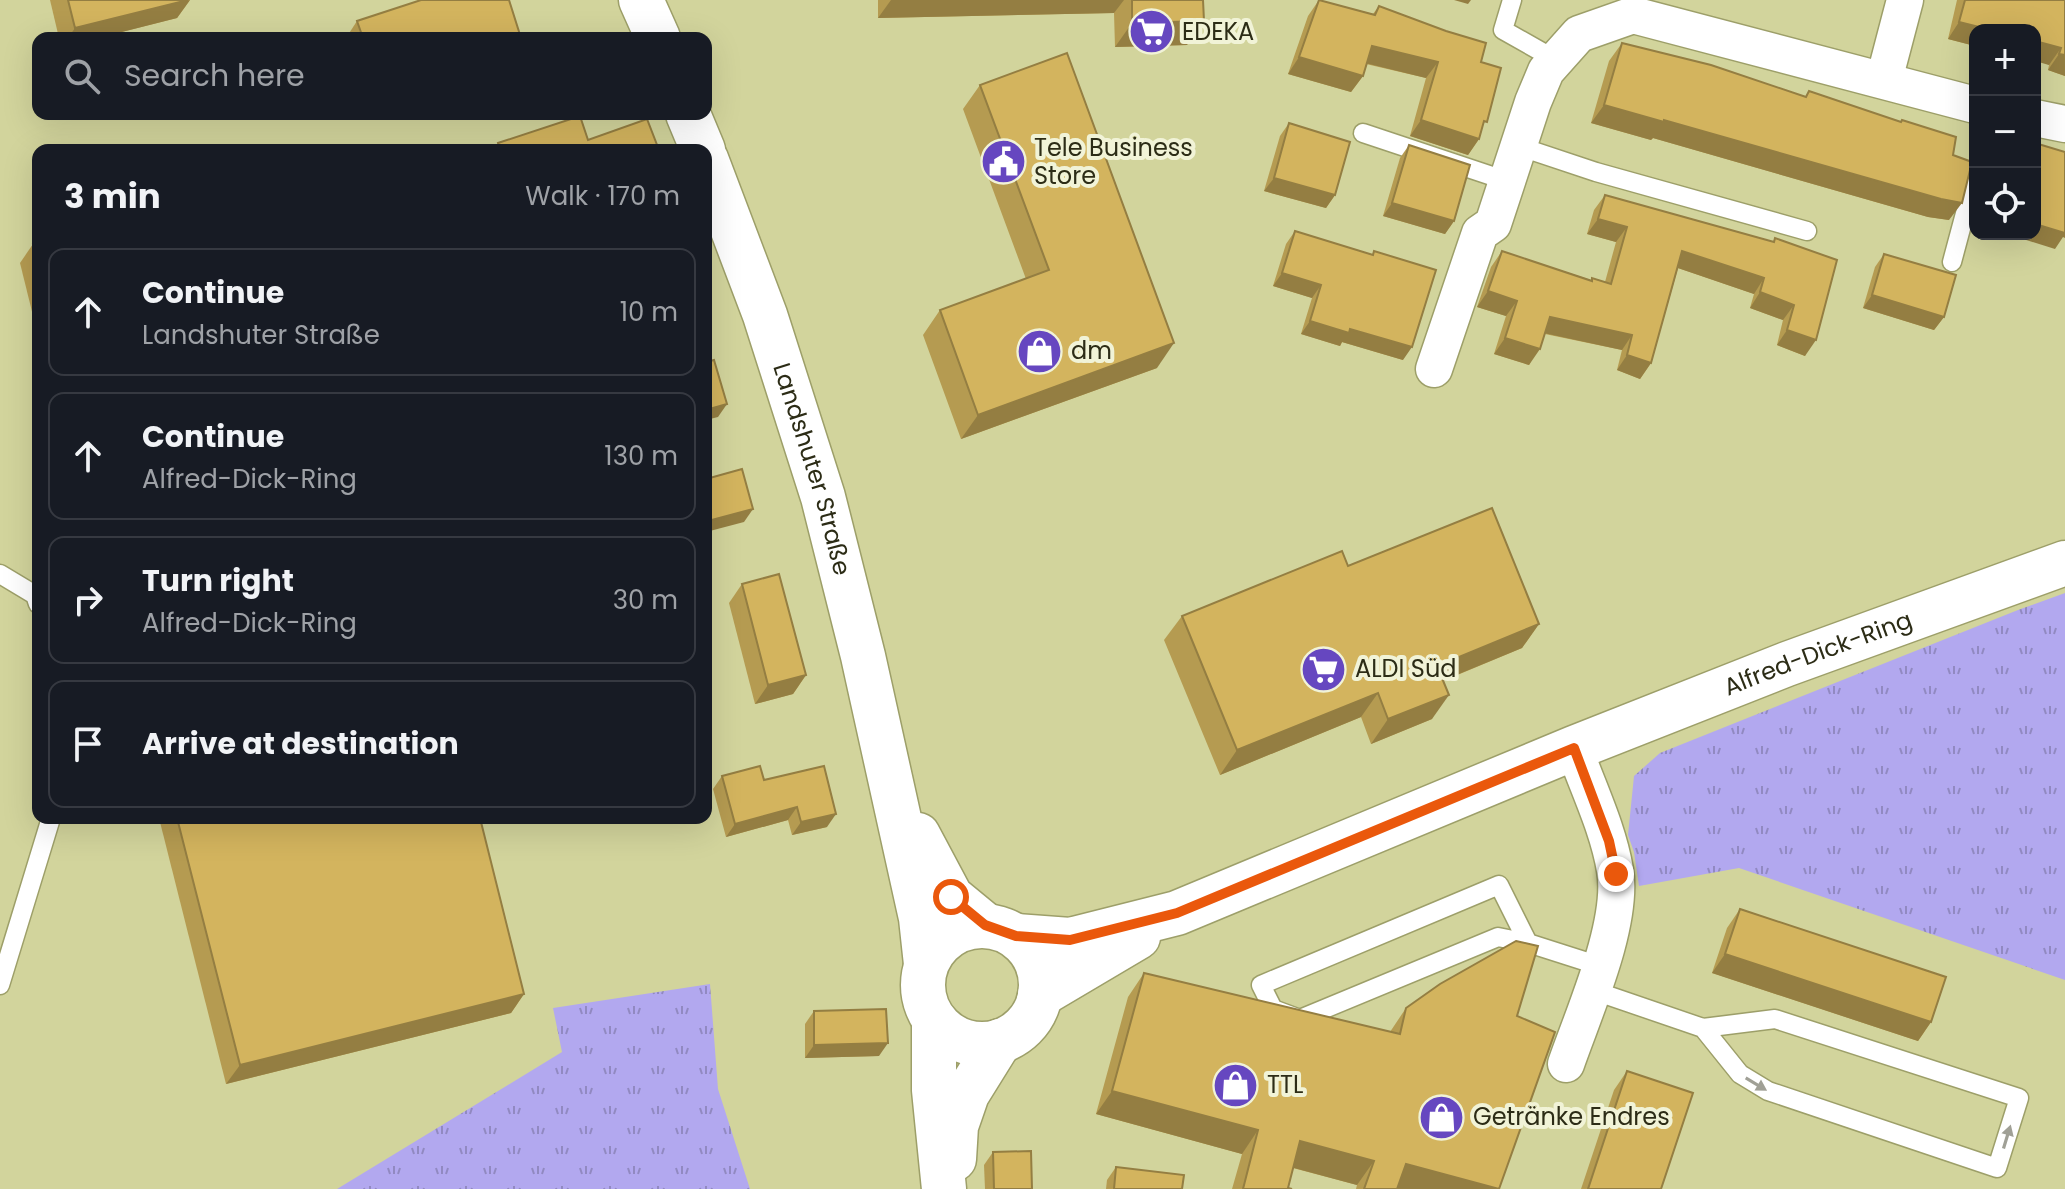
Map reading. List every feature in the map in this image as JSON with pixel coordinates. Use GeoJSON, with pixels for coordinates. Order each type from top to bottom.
{"type":"FeatureCollection","features":[{"type":"Feature","properties":{"kind":"main road"},"geometry":{"type":"LineString","coordinates":[[641,0],[655,32]]}},
{"type":"Feature","properties":{"kind":"main road"},"geometry":{"type":"LineString","coordinates":[[690,120],[700,144]]}},
{"type":"Feature","properties":{"kind":"main road","name":"Landshuter Straße"},"geometry":{"type":"LineString","coordinates":[[712,175],[765,315],[823,497],[921,918],[926,964]]}},
{"type":"Feature","properties":{"kind":"main road","name":"Alfred-Dick-Ring"},"geometry":{"type":"LineString","coordinates":[[1040,995],[1177,913],[1574,748],[1801,659],[2065,563]]}},
{"type":"Feature","properties":{"kind":"main road","name":"Landshuter Straße"},"geometry":{"type":"LineString","coordinates":[[892,787],[951,897],[1001,930]]}},
{"type":"Feature","properties":{"kind":"main road","name":"Alfred-Dick-Ring"},"geometry":{"type":"LineString","coordinates":[[1001,930],[1070,940],[1177,913]]}},
{"type":"Feature","properties":{"kind":"main road"},"geometry":{"type":"LineString","coordinates":[[966,927],[1001,930],[1028,948],[1037,962],[1041,978],[1036,1010],[1015,1034],[1000,1041],[982,1044],[964,1041],[947,1033],[934,1020],[925,1002],[922,983],[926,964],[935,947],[949,934],[966,927]]}},
{"type":"Feature","properties":{"kind":"main road"},"geometry":{"type":"LineString","coordinates":[[934,1020],[934,1090],[944,1189]]}},
{"type":"Feature","properties":{"kind":"main road"},"geometry":{"type":"LineString","coordinates":[[952,1189],[956,1126],[967,1094],[1000,1041]]}},
{"type":"Feature","properties":{"kind":"street"},"geometry":{"type":"LineString","coordinates":[[1884,80],[1905,0]]}},
{"type":"Feature","properties":{"kind":"street"},"geometry":{"type":"LineString","coordinates":[[1434,369],[1480,233],[1493,224],[1546,71],[1579,34],[1633,15],[1969,103]]}},
{"type":"Feature","properties":{"kind":"street"},"geometry":{"type":"LineString","coordinates":[[2041,119],[2065,124]]}},
{"type":"Feature","properties":{"kind":"street"},"geometry":{"type":"LineString","coordinates":[[1566,1064],[1614,915],[1616,874],[1609,841],[1574,748]]}},
{"type":"Feature","properties":{"kind":"lane"},"geometry":{"type":"LineString","coordinates":[[1512,0],[1503,30],[1556,60]]}},
{"type":"Feature","properties":{"kind":"lane"},"geometry":{"type":"LineString","coordinates":[[1363,133],[1507,181]]}},
{"type":"Feature","properties":{"kind":"lane"},"geometry":{"type":"LineString","coordinates":[[1518,146],[1596,172],[1807,231]]}},
{"type":"Feature","properties":{"kind":"lane"},"geometry":{"type":"LineString","coordinates":[[1952,262],[1969,198]]}},
{"type":"Feature","properties":{"kind":"lane"},"geometry":{"type":"LineString","coordinates":[[0,574],[32,593]]}},
{"type":"Feature","properties":{"kind":"lane"},"geometry":{"type":"LineString","coordinates":[[0,985],[49,824]]}},
{"type":"Feature","properties":{"kind":"lane"},"geometry":{"type":"LineString","coordinates":[[1528,943],[1499,885],[1261,985],[1273,1009],[1300,1019],[1498,937],[1528,943],[1703,1028],[1740,1074],[1768,1091],[1997,1168],[2019,1098],[1775,1019],[1703,1028]]}},
{"type":"Feature","properties":{"kind":"green space"},"geometry":{"type":"Polygon","coordinates":[[[2065,593],[2065,980],[1739,868],[1639,886],[1628,835],[1634,776],[1660,753],[2065,593]]]}},
{"type":"Feature","properties":{"kind":"green space"},"geometry":{"type":"Polygon","coordinates":[[[710,984],[718,1089],[750,1189],[337,1189],[562,1052],[553,1008],[710,984]]]}},
{"type":"Feature","properties":{"kind":"building"},"geometry":{"type":"Polygon","coordinates":[[[68,0],[188,0],[75,28],[68,0]]]}},
{"type":"Feature","properties":{"kind":"building"},"geometry":{"type":"Polygon","coordinates":[[[421,0],[509,0],[519,32],[361,32],[357,21],[421,0]]]}},
{"type":"Feature","properties":{"kind":"building"},"geometry":{"type":"Polygon","coordinates":[[[1132,0],[1203,0],[1204,21],[1132,23],[1132,0]]]}},
{"type":"Feature","properties":{"kind":"building"},"geometry":{"type":"Polygon","coordinates":[[[1319,0],[1375,15],[1379,6],[1486,43],[1481,62],[1501,68],[1487,122],[1484,121],[1479,139],[1421,120],[1438,62],[1372,46],[1363,76],[1299,57],[1319,0]]]}},
{"type":"Feature","properties":{"kind":"building"},"geometry":{"type":"Polygon","coordinates":[[[1965,0],[2065,0],[2065,55],[2059,54],[2061,48],[2041,43],[2041,24],[1959,22],[1965,0]]]}},
{"type":"Feature","properties":{"kind":"building"},"geometry":{"type":"Polygon","coordinates":[[[1622,43],[1711,65],[1806,97],[1809,91],[1956,137],[1953,155],[1969,161],[1969,174],[1962,203],[1604,105],[1622,43]]]}},
{"type":"Feature","properties":{"kind":"building"},"geometry":{"type":"Polygon","coordinates":[[[1067,53],[1174,343],[978,415],[940,310],[1049,270],[980,85],[1067,53]]]}},
{"type":"Feature","properties":{"kind":"building"},"geometry":{"type":"Polygon","coordinates":[[[568,120],[581,120],[588,140],[647,120],[657,144],[498,144],[568,120]]]}},
{"type":"Feature","properties":{"kind":"building"},"geometry":{"type":"Polygon","coordinates":[[[1289,123],[1350,142],[1335,195],[1274,178],[1289,123]]]}},
{"type":"Feature","properties":{"kind":"building"},"geometry":{"type":"Polygon","coordinates":[[[1409,145],[1470,165],[1454,221],[1392,203],[1409,145]]]}},
{"type":"Feature","properties":{"kind":"building"},"geometry":{"type":"Polygon","coordinates":[[[2041,145],[2065,152],[2065,233],[2041,226],[2041,145]]]}},
{"type":"Feature","properties":{"kind":"building"},"geometry":{"type":"Polygon","coordinates":[[[1605,195],[1774,242],[1775,238],[1837,260],[1816,340],[1787,330],[1794,305],[1760,292],[1764,278],[1682,251],[1651,363],[1627,355],[1632,335],[1550,317],[1540,349],[1505,338],[1517,301],[1488,291],[1502,251],[1592,281],[1592,278],[1611,284],[1627,227],[1598,219],[1605,195]]]}},
{"type":"Feature","properties":{"kind":"building"},"geometry":{"type":"Polygon","coordinates":[[[1295,231],[1436,270],[1412,347],[1310,321],[1321,285],[1282,273],[1295,231]]]}},
{"type":"Feature","properties":{"kind":"building"},"geometry":{"type":"Polygon","coordinates":[[[1884,254],[1956,275],[1944,317],[1872,295],[1884,254]]]}},
{"type":"Feature","properties":{"kind":"building"},"geometry":{"type":"Polygon","coordinates":[[[712,360],[727,404],[712,408],[712,360]]]}},
{"type":"Feature","properties":{"kind":"building"},"geometry":{"type":"Polygon","coordinates":[[[742,469],[753,509],[712,520],[712,477],[742,469]]]}},
{"type":"Feature","properties":{"kind":"building","name":"ALDI Süd"},"geometry":{"type":"Polygon","coordinates":[[[1492,508],[1539,624],[1437,666],[1449,695],[1388,719],[1378,693],[1237,750],[1182,616],[1342,551],[1348,566],[1492,508]]]}},
{"type":"Feature","properties":{"kind":"building"},"geometry":{"type":"Polygon","coordinates":[[[779,574],[806,675],[768,685],[742,584],[779,574]]]}},
{"type":"Feature","properties":{"kind":"building"},"geometry":{"type":"Polygon","coordinates":[[[760,766],[764,780],[824,766],[836,814],[801,822],[797,807],[735,824],[722,776],[760,766]]]}},
{"type":"Feature","properties":{"kind":"building"},"geometry":{"type":"Polygon","coordinates":[[[179,824],[482,824],[524,994],[240,1065],[179,824]]]}},
{"type":"Feature","properties":{"kind":"building"},"geometry":{"type":"Polygon","coordinates":[[[1740,909],[1946,977],[1931,1022],[1725,954],[1740,909]]]}},
{"type":"Feature","properties":{"kind":"building"},"geometry":{"type":"Polygon","coordinates":[[[1516,941],[1538,946],[1517,1016],[1555,1032],[1499,1189],[1406,1164],[1397,1189],[1364,1189],[1374,1161],[1300,1141],[1288,1188],[1292,1189],[1243,1189],[1258,1130],[1112,1091],[1144,973],[1400,1034],[1406,1008],[1440,984],[1516,941]]]}},
{"type":"Feature","properties":{"kind":"building"},"geometry":{"type":"Polygon","coordinates":[[[886,1009],[888,1043],[814,1045],[814,1011],[886,1009]]]}},
{"type":"Feature","properties":{"kind":"building"},"geometry":{"type":"Polygon","coordinates":[[[1627,1071],[1693,1093],[1661,1189],[1588,1189],[1627,1071]]]}},
{"type":"Feature","properties":{"kind":"building"},"geometry":{"type":"Polygon","coordinates":[[[1031,1151],[1032,1189],[994,1189],[993,1152],[1031,1151]]]}},
{"type":"Feature","properties":{"kind":"building"},"geometry":{"type":"Polygon","coordinates":[[[1116,1167],[1184,1175],[1182,1189],[1114,1189],[1116,1167]]]}},
{"type":"Feature","properties":{"kind":"place","name":"EDEKA"},"geometry":{"type":"Point","coordinates":[1151,32]}},
{"type":"Feature","properties":{"kind":"place","name":"Tele Business Store"},"geometry":{"type":"Point","coordinates":[1003,162]}},
{"type":"Feature","properties":{"kind":"place","name":"dm"},"geometry":{"type":"Point","coordinates":[1040,351]}},
{"type":"Feature","properties":{"kind":"place","name":"ALDI Süd"},"geometry":{"type":"Point","coordinates":[1324,669]}},
{"type":"Feature","properties":{"kind":"place","name":"TTL"},"geometry":{"type":"Point","coordinates":[1236,1085]}},
{"type":"Feature","properties":{"kind":"place","name":"Getränke Endres"},"geometry":{"type":"Point","coordinates":[1442,1117]}},
{"type":"Feature","properties":{"kind":"route"},"geometry":{"type":"LineString","coordinates":[[951,897],[985,925],[1016,936],[1070,940],[1177,913],[1574,748],[1609,841],[1616,874]]}}]}
